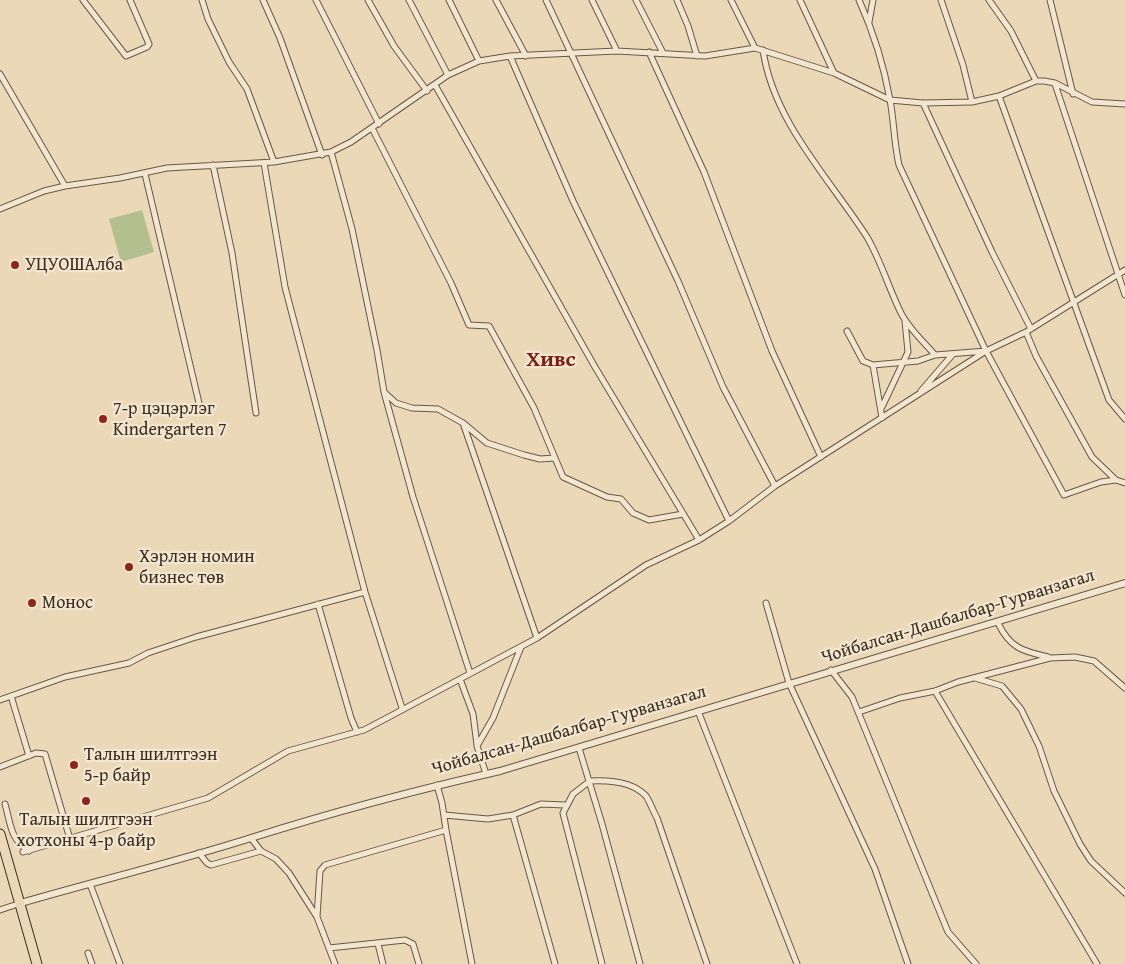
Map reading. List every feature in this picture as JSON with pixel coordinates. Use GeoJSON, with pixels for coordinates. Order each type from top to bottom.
{"type":"FeatureCollection","features":[{"type":"Feature","properties":{"kind":"main road"},"geometry":{"type":"LineString","coordinates":[[0,834],[37,964]]}},
{"type":"Feature","properties":{"kind":"street"},"geometry":{"type":"LineString","coordinates":[[83,0],[126,56],[147,47],[149,44],[130,0]]}},
{"type":"Feature","properties":{"kind":"street"},"geometry":{"type":"LineString","coordinates":[[202,0],[208,19],[229,62],[247,89],[274,162]]}},
{"type":"Feature","properties":{"kind":"street"},"geometry":{"type":"LineString","coordinates":[[263,0],[280,38],[322,155]]}},
{"type":"Feature","properties":{"kind":"street"},"geometry":{"type":"LineString","coordinates":[[316,0],[379,124]]}},
{"type":"Feature","properties":{"kind":"street"},"geometry":{"type":"LineString","coordinates":[[368,0],[394,46],[427,91]]}},
{"type":"Feature","properties":{"kind":"street"},"geometry":{"type":"LineString","coordinates":[[409,0],[448,75]]}},
{"type":"Feature","properties":{"kind":"street"},"geometry":{"type":"LineString","coordinates":[[449,0],[479,61]]}},
{"type":"Feature","properties":{"kind":"street"},"geometry":{"type":"LineString","coordinates":[[496,0],[526,56]]}},
{"type":"Feature","properties":{"kind":"street"},"geometry":{"type":"LineString","coordinates":[[546,0],[573,52],[678,280],[723,387],[775,486]]}},
{"type":"Feature","properties":{"kind":"street"},"geometry":{"type":"LineString","coordinates":[[592,0],[617,51]]}},
{"type":"Feature","properties":{"kind":"street"},"geometry":{"type":"LineString","coordinates":[[636,0],[663,53]]}},
{"type":"Feature","properties":{"kind":"street"},"geometry":{"type":"LineString","coordinates":[[677,0],[688,26],[697,56]]}},
{"type":"Feature","properties":{"kind":"street"},"geometry":{"type":"LineString","coordinates":[[731,0],[754,48]]}},
{"type":"Feature","properties":{"kind":"street"},"geometry":{"type":"LineString","coordinates":[[800,0],[834,73]]}},
{"type":"Feature","properties":{"kind":"street"},"geometry":{"type":"LineString","coordinates":[[859,0],[869,23],[890,100],[894,141],[899,165],[986,351],[1064,495],[1101,482],[1116,480]]}},
{"type":"Feature","properties":{"kind":"street"},"geometry":{"type":"LineString","coordinates":[[869,23],[873,0]]}},
{"type":"Feature","properties":{"kind":"street"},"geometry":{"type":"LineString","coordinates":[[941,0],[963,65],[972,102]]}},
{"type":"Feature","properties":{"kind":"street"},"geometry":{"type":"LineString","coordinates":[[990,0],[1011,31],[1036,81]]}},
{"type":"Feature","properties":{"kind":"street"},"geometry":{"type":"LineString","coordinates":[[1050,0],[1073,94]]}},
{"type":"Feature","properties":{"kind":"street"},"geometry":{"type":"LineString","coordinates":[[0,209],[44,191],[145,174],[167,168],[264,163],[322,155],[331,152],[379,124],[448,75],[479,61],[510,56],[617,51],[697,56],[754,48],[834,73],[890,100],[923,103],[972,102],[999,96],[1036,81],[1055,84],[1092,102],[1125,104]]}},
{"type":"Feature","properties":{"kind":"street"},"geometry":{"type":"LineString","coordinates":[[763,50],[766,72],[776,100],[808,152],[868,239],[905,320],[909,345],[904,363],[881,408]]}},
{"type":"Feature","properties":{"kind":"street"},"geometry":{"type":"LineString","coordinates":[[649,52],[704,172],[772,351],[821,457]]}},
{"type":"Feature","properties":{"kind":"street"},"geometry":{"type":"LineString","coordinates":[[510,56],[574,202],[729,521]]}},
{"type":"Feature","properties":{"kind":"street"},"geometry":{"type":"LineString","coordinates":[[0,74],[65,186]]}},
{"type":"Feature","properties":{"kind":"street"},"geometry":{"type":"LineString","coordinates":[[1055,84],[1125,295]]}},
{"type":"Feature","properties":{"kind":"street"},"geometry":{"type":"LineString","coordinates":[[435,85],[595,367],[699,540]]}},
{"type":"Feature","properties":{"kind":"street"},"geometry":{"type":"LineString","coordinates":[[999,96],[1109,400],[1125,419]]}},
{"type":"Feature","properties":{"kind":"street"},"geometry":{"type":"LineString","coordinates":[[923,103],[1029,331],[1036,356],[1092,457],[1116,480],[1125,483]]}},
{"type":"Feature","properties":{"kind":"street"},"geometry":{"type":"LineString","coordinates":[[372,128],[451,283],[469,325],[489,326],[534,408],[563,476],[607,496],[621,499],[634,513],[649,520],[683,514]]}},
{"type":"Feature","properties":{"kind":"street"},"geometry":{"type":"LineString","coordinates":[[331,152],[352,229],[384,392],[413,497],[470,673]]}},
{"type":"Feature","properties":{"kind":"street"},"geometry":{"type":"LineString","coordinates":[[264,163],[285,287],[365,592],[402,708]]}},
{"type":"Feature","properties":{"kind":"street"},"geometry":{"type":"LineString","coordinates":[[213,165],[232,253],[256,414]]}},
{"type":"Feature","properties":{"kind":"street"},"geometry":{"type":"LineString","coordinates":[[145,174],[199,403]]}},
{"type":"Feature","properties":{"kind":"street"},"geometry":{"type":"LineString","coordinates":[[6,804],[14,837],[26,852],[208,798],[288,751],[357,732],[385,719],[402,708],[537,638],[646,565],[699,540],[729,521],[775,486],[986,351],[1029,331],[1125,270]]}},
{"type":"Feature","properties":{"kind":"street"},"geometry":{"type":"LineString","coordinates":[[905,320],[935,355]]}},
{"type":"Feature","properties":{"kind":"street"},"geometry":{"type":"LineString","coordinates":[[847,331],[863,361],[873,365],[918,362],[935,355],[986,351]]}},
{"type":"Feature","properties":{"kind":"street"},"geometry":{"type":"LineString","coordinates":[[918,395],[953,354]]}},
{"type":"Feature","properties":{"kind":"street"},"geometry":{"type":"LineString","coordinates":[[873,365],[882,418]]}},
{"type":"Feature","properties":{"kind":"street"},"geometry":{"type":"LineString","coordinates":[[384,392],[396,403],[412,408],[438,409],[464,423],[487,443],[540,459],[555,458]]}},
{"type":"Feature","properties":{"kind":"street"},"geometry":{"type":"LineString","coordinates":[[464,423],[537,638]]}},
{"type":"Feature","properties":{"kind":"street","name":"Чойбалсан-Дашбалбар-Гурванзагал"},"geometry":{"type":"LineString","coordinates":[[20,903],[251,838],[292,824],[579,748],[831,670],[998,623],[1125,583]]}},
{"type":"Feature","properties":{"kind":"street"},"geometry":{"type":"LineString","coordinates":[[0,700],[65,677],[129,663],[148,653],[170,645],[365,592]]}},
{"type":"Feature","properties":{"kind":"street"},"geometry":{"type":"LineString","coordinates":[[766,603],[789,683],[876,869],[908,964]]}},
{"type":"Feature","properties":{"kind":"street"},"geometry":{"type":"LineString","coordinates":[[318,604],[351,718],[357,732]]}},
{"type":"Feature","properties":{"kind":"street"},"geometry":{"type":"LineString","coordinates":[[998,623],[1005,637],[1021,650],[1050,658]]}},
{"type":"Feature","properties":{"kind":"street"},"geometry":{"type":"LineString","coordinates":[[477,746],[494,718],[521,646]]}},
{"type":"Feature","properties":{"kind":"street"},"geometry":{"type":"LineString","coordinates":[[859,712],[900,698],[934,691],[972,678],[1050,658],[1076,656],[1094,661],[1125,688]]}},
{"type":"Feature","properties":{"kind":"street"},"geometry":{"type":"LineString","coordinates":[[831,670],[852,697],[859,712],[948,932],[976,964]]}},
{"type":"Feature","properties":{"kind":"street"},"geometry":{"type":"LineString","coordinates":[[972,678],[1002,686],[1022,709],[1039,746],[1054,790],[1080,844],[1091,861],[1125,893]]}},
{"type":"Feature","properties":{"kind":"street"},"geometry":{"type":"LineString","coordinates":[[460,679],[473,714],[477,746],[486,774]]}},
{"type":"Feature","properties":{"kind":"street"},"geometry":{"type":"LineString","coordinates":[[934,691],[1097,964]]}},
{"type":"Feature","properties":{"kind":"street"},"geometry":{"type":"LineString","coordinates":[[12,696],[29,756]]}},
{"type":"Feature","properties":{"kind":"street"},"geometry":{"type":"LineString","coordinates":[[698,711],[797,964]]}},
{"type":"Feature","properties":{"kind":"street"},"geometry":{"type":"LineString","coordinates":[[579,748],[590,781],[640,964]]}},
{"type":"Feature","properties":{"kind":"street"},"geometry":{"type":"LineString","coordinates":[[0,766],[41,752],[45,754],[70,839]]}},
{"type":"Feature","properties":{"kind":"street"},"geometry":{"type":"LineString","coordinates":[[602,964],[562,814],[565,805],[573,794],[590,781],[616,782],[634,788],[646,796],[657,818],[707,964]]}},
{"type":"Feature","properties":{"kind":"street"},"geometry":{"type":"LineString","coordinates":[[437,785],[472,964]]}},
{"type":"Feature","properties":{"kind":"street"},"geometry":{"type":"LineString","coordinates":[[444,815],[488,819],[513,815],[541,804],[565,805]]}},
{"type":"Feature","properties":{"kind":"street"},"geometry":{"type":"LineString","coordinates":[[513,815],[555,964]]}},
{"type":"Feature","properties":{"kind":"street"},"geometry":{"type":"LineString","coordinates":[[317,916],[320,872],[326,865],[446,830]]}},
{"type":"Feature","properties":{"kind":"street"},"geometry":{"type":"LineString","coordinates":[[251,838],[261,851],[276,858],[289,873],[317,916],[335,964]]}},
{"type":"Feature","properties":{"kind":"street"},"geometry":{"type":"LineString","coordinates":[[199,853],[211,865],[261,851]]}},
{"type":"Feature","properties":{"kind":"street"},"geometry":{"type":"LineString","coordinates":[[90,884],[120,964]]}},
{"type":"Feature","properties":{"kind":"street"},"geometry":{"type":"LineString","coordinates":[[0,910],[20,903]]}},
{"type":"Feature","properties":{"kind":"street"},"geometry":{"type":"LineString","coordinates":[[329,948],[405,940],[410,942],[416,951],[419,964]]}},
{"type":"Feature","properties":{"kind":"street"},"geometry":{"type":"LineString","coordinates":[[378,944],[383,964]]}},
{"type":"Feature","properties":{"kind":"street"},"geometry":{"type":"LineString","coordinates":[[88,953],[92,964]]}},
{"type":"Feature","properties":{"kind":"green space"},"geometry":{"type":"Polygon","coordinates":[[[142,210],[154,252],[121,262],[109,219],[142,210]]]}},
{"type":"Feature","properties":{"kind":"place","name":"УЦУОШАлба"},"geometry":{"type":"Point","coordinates":[15,265]}},
{"type":"Feature","properties":{"kind":"place","name":"7-р цэцэрлэг Kindergarten 7"},"geometry":{"type":"Point","coordinates":[103,419]}},
{"type":"Feature","properties":{"kind":"place","name":"Хэрлэн номин бизнес төв"},"geometry":{"type":"Point","coordinates":[129,567]}},
{"type":"Feature","properties":{"kind":"place","name":"Монос"},"geometry":{"type":"Point","coordinates":[32,603]}},
{"type":"Feature","properties":{"kind":"place","name":"Талын шилтгээн 5-р байр"},"geometry":{"type":"Point","coordinates":[74,765]}},
{"type":"Feature","properties":{"kind":"place","name":"Талын шилтгээн хотхоны 4-р байр"},"geometry":{"type":"Point","coordinates":[86,801]}},
{"type":"Feature","properties":{"kind":"district","name":"Хивс"},"geometry":{"type":"Point","coordinates":[551,360]}}]}
